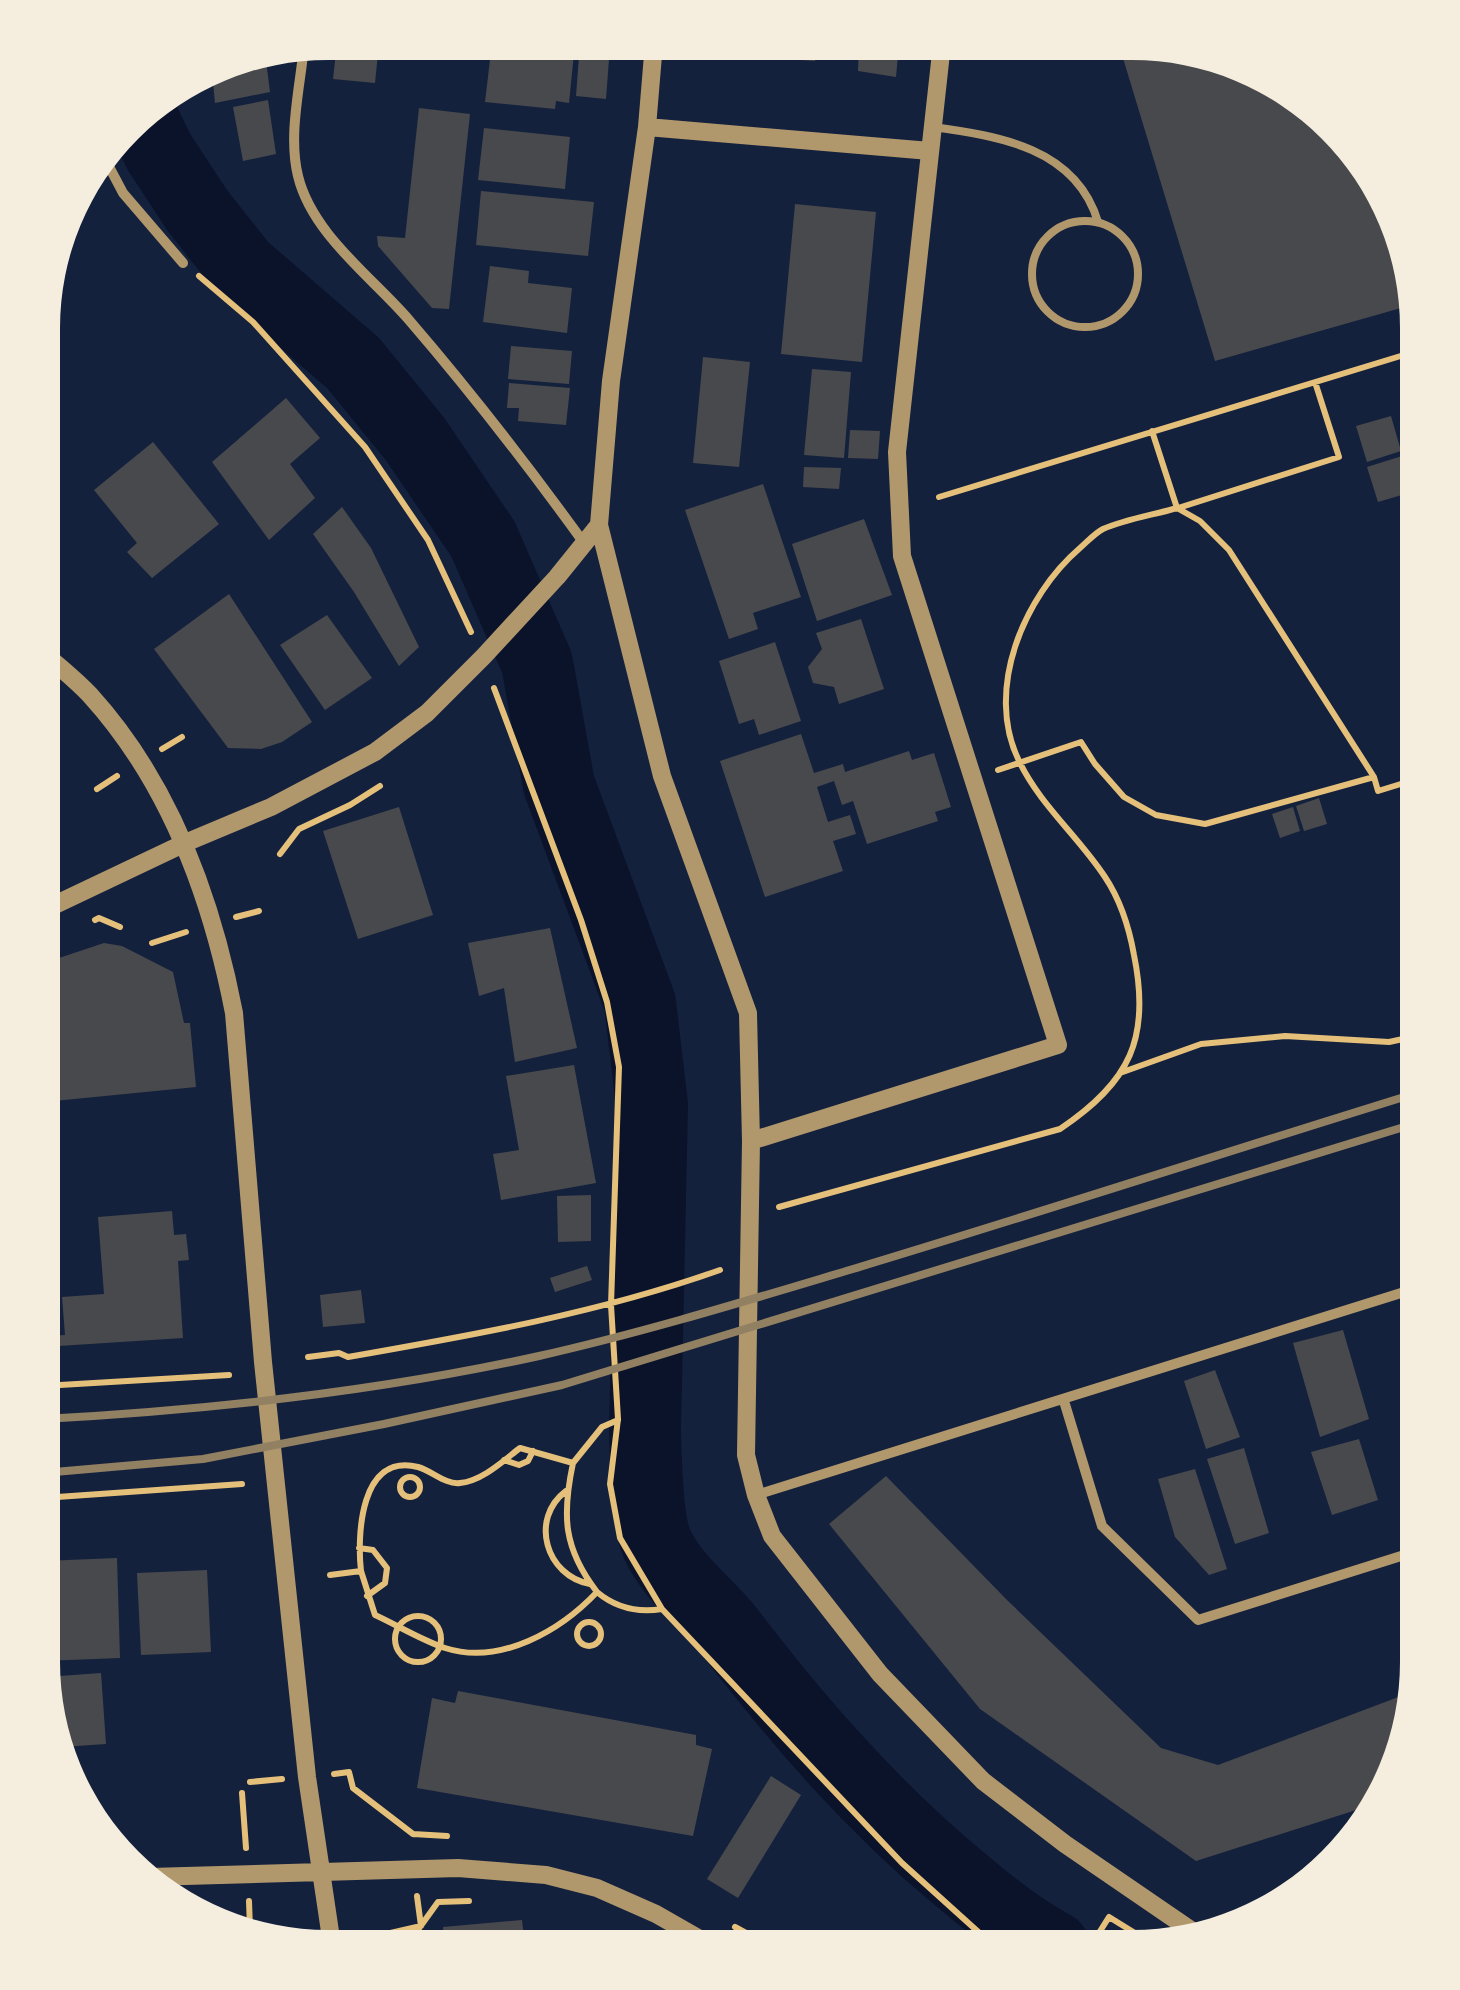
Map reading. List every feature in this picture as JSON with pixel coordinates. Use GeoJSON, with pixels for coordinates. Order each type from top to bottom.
{"type":"FeatureCollection","features":[{"type":"Feature","properties":{"kind":"street"},"geometry":{"type":"LineString","coordinates":[[653,60],[647,128],[611,381],[599,525],[662,776],[748,1013],[751,1141],[746,1454],[756,1495],[772,1536],[880,1674],[983,1781],[1065,1844],[1183,1925]]}},
{"type":"Feature","properties":{"kind":"street"},"geometry":{"type":"LineString","coordinates":[[751,1141],[1058,1045],[902,556],[897,452],[940,60]]}},
{"type":"Feature","properties":{"kind":"street"},"geometry":{"type":"LineString","coordinates":[[302,61],[294,132],[298,177],[319,222],[409,320],[584,543]]}},
{"type":"Feature","properties":{"kind":"street"},"geometry":{"type":"LineString","coordinates":[[647,128],[930,151]]}},
{"type":"Feature","properties":{"kind":"street"},"geometry":{"type":"LineString","coordinates":[[111,171],[123,193],[183,263]]}},
{"type":"Feature","properties":{"kind":"street"},"geometry":{"type":"LineString","coordinates":[[60,902],[186,842],[271,807],[375,752],[427,713],[484,656],[599,525]]}},
{"type":"Feature","properties":{"kind":"street"},"geometry":{"type":"LineString","coordinates":[[60,668],[90,695],[136,756],[186,842],[224,960],[234,1013],[263,1362],[319,1873],[329,1930]]}},
{"type":"Feature","properties":{"kind":"street"},"geometry":{"type":"LineString","coordinates":[[756,1495],[1399,1294]]}},
{"type":"Feature","properties":{"kind":"street"},"geometry":{"type":"LineString","coordinates":[[1064,1401],[1102,1526],[1198,1620],[1399,1557]]}},
{"type":"Feature","properties":{"kind":"street"},"geometry":{"type":"LineString","coordinates":[[169,1877],[458,1868],[546,1875],[597,1888],[684,1930]]}},
{"type":"Feature","properties":{"kind":"lane"},"geometry":{"type":"LineString","coordinates":[[933,127],[998,136],[1033,148],[1066,172],[1092,202],[1098,222],[1127,241],[1136,257],[1136,292],[1127,308],[1114,319],[1080,328],[1063,323],[1038,299],[1032,265],[1049,234],[1080,220],[1098,222]]}},
{"type":"Feature","properties":{"kind":"path"},"geometry":{"type":"LineString","coordinates":[[183,263],[253,322],[364,446],[428,540],[464,614]]}},
{"type":"Feature","properties":{"kind":"path"},"geometry":{"type":"LineString","coordinates":[[939,497],[1400,356]]}},
{"type":"Feature","properties":{"kind":"path"},"geometry":{"type":"LineString","coordinates":[[778,1207],[1060,1129],[1096,1105],[1130,1058],[1139,1029],[1142,992],[1130,931],[1110,884],[1033,786],[1009,735],[1006,700],[1018,634],[1046,582],[1101,530],[1339,457],[1315,382]]}},
{"type":"Feature","properties":{"kind":"path"},"geometry":{"type":"LineString","coordinates":[[1152,431],[1176,508],[1200,521],[1229,550],[1374,777],[1378,792],[1400,785]]}},
{"type":"Feature","properties":{"kind":"path"},"geometry":{"type":"LineString","coordinates":[[494,688],[581,920],[607,1002],[619,1067],[611,1305],[618,1419],[610,1484],[620,1538],[662,1609],[902,1863],[976,1930]]}},
{"type":"Feature","properties":{"kind":"path"},"geometry":{"type":"LineString","coordinates":[[1028,760],[1081,742],[1124,796],[1156,816],[1205,824],[1374,777]]}},
{"type":"Feature","properties":{"kind":"path"},"geometry":{"type":"LineString","coordinates":[[85,925],[99,918],[120,927]]}},
{"type":"Feature","properties":{"kind":"path"},"geometry":{"type":"LineString","coordinates":[[1118,1074],[1202,1044],[1285,1036],[1399,1040]]}},
{"type":"Feature","properties":{"kind":"path"},"geometry":{"type":"LineString","coordinates":[[308,1357],[339,1353],[348,1357],[473,1335],[611,1305],[725,1268]]}},
{"type":"Feature","properties":{"kind":"path"},"geometry":{"type":"LineString","coordinates":[[60,1385],[229,1376]]}},
{"type":"Feature","properties":{"kind":"path"},"geometry":{"type":"LineString","coordinates":[[618,1419],[602,1427],[573,1463],[565,1513],[570,1546],[579,1568],[610,1603],[643,1612],[662,1609]]}},
{"type":"Feature","properties":{"kind":"path"},"geometry":{"type":"LineString","coordinates":[[573,1463],[520,1448],[468,1482],[454,1484],[436,1474],[400,1466],[385,1474],[362,1505],[361,1571],[375,1614],[440,1645],[481,1652],[543,1635],[575,1616],[597,1592]]}},
{"type":"Feature","properties":{"kind":"path"},"geometry":{"type":"LineString","coordinates":[[504,1460],[513,1465],[524,1464],[533,1451]]}},
{"type":"Feature","properties":{"kind":"path"},"geometry":{"type":"LineString","coordinates":[[407,1466],[409,1476]]}},
{"type":"Feature","properties":{"kind":"path"},"geometry":{"type":"LineString","coordinates":[[60,1497],[242,1484]]}},
{"type":"Feature","properties":{"kind":"path"},"geometry":{"type":"LineString","coordinates":[[566,1491],[550,1511],[546,1546],[565,1574],[591,1584]]}},
{"type":"Feature","properties":{"kind":"path"},"geometry":{"type":"LineString","coordinates":[[359,1548],[380,1555],[387,1568],[380,1589],[366,1596]]}},
{"type":"Feature","properties":{"kind":"path"},"geometry":{"type":"LineString","coordinates":[[330,1575],[361,1571]]}},
{"type":"Feature","properties":{"kind":"path"},"geometry":{"type":"LineString","coordinates":[[575,1616],[581,1624]]}},
{"type":"Feature","properties":{"kind":"path"},"geometry":{"type":"LineString","coordinates":[[410,1617],[430,1620],[440,1631],[440,1645],[431,1658],[415,1662],[396,1649],[394,1641],[399,1626],[410,1617]]}},
{"type":"Feature","properties":{"kind":"path"},"geometry":{"type":"LineString","coordinates":[[418,1930],[438,1902],[475,1900]]}},
{"type":"Feature","properties":{"kind":"path"},"geometry":{"type":"LineString","coordinates":[[1101,1930],[1109,1917],[1130,1930]]}},
{"type":"Feature","properties":{"kind":"building"},"geometry":{"type":"Polygon","coordinates":[[[335,60],[377,60],[375,83],[333,79],[335,60]]]}},
{"type":"Feature","properties":{"kind":"building"},"geometry":{"type":"Polygon","coordinates":[[[490,60],[573,60],[569,103],[556,101],[555,109],[485,102],[490,60]]]}},
{"type":"Feature","properties":{"kind":"building"},"geometry":{"type":"Polygon","coordinates":[[[579,60],[609,60],[606,99],[576,96],[579,60]]]}},
{"type":"Feature","properties":{"kind":"building"},"geometry":{"type":"Polygon","coordinates":[[[858,60],[898,60],[896,77],[858,71],[858,60]]]}},
{"type":"Feature","properties":{"kind":"building"},"geometry":{"type":"Polygon","coordinates":[[[1124,60],[1167,62],[1201,69],[1235,80],[1281,105],[1333,151],[1355,179],[1386,242],[1399,309],[1215,361],[1124,60]]]}},
{"type":"Feature","properties":{"kind":"building"},"geometry":{"type":"Polygon","coordinates":[[[267,67],[270,92],[215,103],[213,86],[267,67]]]}},
{"type":"Feature","properties":{"kind":"building"},"geometry":{"type":"Polygon","coordinates":[[[268,100],[276,154],[243,161],[233,107],[268,100]]]}},
{"type":"Feature","properties":{"kind":"building"},"geometry":{"type":"Polygon","coordinates":[[[419,108],[470,114],[449,309],[432,308],[378,246],[377,236],[405,238],[419,108]]]}},
{"type":"Feature","properties":{"kind":"building"},"geometry":{"type":"Polygon","coordinates":[[[484,128],[570,137],[565,189],[478,180],[484,128]]]}},
{"type":"Feature","properties":{"kind":"building"},"geometry":{"type":"Polygon","coordinates":[[[481,191],[594,202],[588,256],[476,245],[481,191]]]}},
{"type":"Feature","properties":{"kind":"building"},"geometry":{"type":"Polygon","coordinates":[[[795,204],[876,212],[862,362],[781,354],[795,204]]]}},
{"type":"Feature","properties":{"kind":"building"},"geometry":{"type":"Polygon","coordinates":[[[490,266],[529,271],[528,283],[572,288],[567,333],[483,322],[490,266]]]}},
{"type":"Feature","properties":{"kind":"building"},"geometry":{"type":"Polygon","coordinates":[[[511,346],[572,351],[569,384],[508,379],[511,346]]]}},
{"type":"Feature","properties":{"kind":"building"},"geometry":{"type":"Polygon","coordinates":[[[703,357],[750,362],[739,467],[693,463],[703,357]]]}},
{"type":"Feature","properties":{"kind":"building"},"geometry":{"type":"Polygon","coordinates":[[[812,369],[851,372],[844,458],[804,455],[812,369]]]}},
{"type":"Feature","properties":{"kind":"building"},"geometry":{"type":"Polygon","coordinates":[[[509,383],[570,388],[566,425],[518,421],[519,408],[507,408],[509,383]]]}},
{"type":"Feature","properties":{"kind":"building"},"geometry":{"type":"Polygon","coordinates":[[[286,398],[320,438],[290,464],[315,498],[269,540],[212,462],[286,398]]]}},
{"type":"Feature","properties":{"kind":"building"},"geometry":{"type":"Polygon","coordinates":[[[1391,416],[1400,451],[1367,462],[1356,426],[1391,416]]]}},
{"type":"Feature","properties":{"kind":"building"},"geometry":{"type":"Polygon","coordinates":[[[850,430],[880,431],[878,459],[848,458],[850,430]]]}},
{"type":"Feature","properties":{"kind":"building"},"geometry":{"type":"Polygon","coordinates":[[[153,442],[219,524],[152,578],[127,552],[137,543],[94,490],[153,442]]]}},
{"type":"Feature","properties":{"kind":"building"},"geometry":{"type":"Polygon","coordinates":[[[1400,457],[1400,496],[1378,502],[1367,467],[1400,457]]]}},
{"type":"Feature","properties":{"kind":"building"},"geometry":{"type":"Polygon","coordinates":[[[804,467],[841,468],[839,489],[803,487],[804,467]]]}},
{"type":"Feature","properties":{"kind":"building"},"geometry":{"type":"Polygon","coordinates":[[[763,484],[801,597],[753,613],[758,629],[729,639],[685,510],[763,484]]]}},
{"type":"Feature","properties":{"kind":"building"},"geometry":{"type":"Polygon","coordinates":[[[342,507],[371,548],[419,647],[399,666],[313,534],[342,507]]]}},
{"type":"Feature","properties":{"kind":"building"},"geometry":{"type":"Polygon","coordinates":[[[864,519],[892,595],[817,621],[792,544],[864,519]]]}},
{"type":"Feature","properties":{"kind":"building"},"geometry":{"type":"Polygon","coordinates":[[[229,594],[312,722],[282,742],[261,749],[228,748],[154,649],[229,594]]]}},
{"type":"Feature","properties":{"kind":"building"},"geometry":{"type":"Polygon","coordinates":[[[327,615],[372,678],[325,710],[280,645],[327,615]]]}},
{"type":"Feature","properties":{"kind":"building"},"geometry":{"type":"Polygon","coordinates":[[[861,619],[884,689],[839,704],[834,687],[813,683],[808,667],[822,649],[816,633],[861,619]]]}},
{"type":"Feature","properties":{"kind":"building"},"geometry":{"type":"Polygon","coordinates":[[[775,642],[801,721],[759,735],[754,719],[739,724],[719,661],[775,642]]]}},
{"type":"Feature","properties":{"kind":"building"},"geometry":{"type":"Polygon","coordinates":[[[801,734],[814,773],[843,764],[845,772],[909,751],[912,760],[934,753],[951,807],[935,812],[938,821],[867,844],[853,801],[842,805],[834,781],[817,787],[828,822],[850,815],[856,834],[833,841],[843,871],[765,897],[720,761],[801,734]]]}},
{"type":"Feature","properties":{"kind":"building"},"geometry":{"type":"Polygon","coordinates":[[[1319,798],[1327,824],[1304,831],[1296,806],[1319,798]]]}},
{"type":"Feature","properties":{"kind":"building"},"geometry":{"type":"Polygon","coordinates":[[[399,807],[433,915],[358,939],[323,831],[399,807]]]}},
{"type":"Feature","properties":{"kind":"building"},"geometry":{"type":"Polygon","coordinates":[[[1293,807],[1300,831],[1280,838],[1272,814],[1293,807]]]}},
{"type":"Feature","properties":{"kind":"building"},"geometry":{"type":"Polygon","coordinates":[[[550,928],[577,1048],[515,1062],[504,988],[479,996],[468,943],[550,928]]]}},
{"type":"Feature","properties":{"kind":"building"},"geometry":{"type":"Polygon","coordinates":[[[104,943],[122,946],[173,972],[184,1023],[190,1023],[196,1087],[60,1100],[60,958],[104,943]]]}},
{"type":"Feature","properties":{"kind":"building"},"geometry":{"type":"Polygon","coordinates":[[[574,1065],[596,1183],[501,1200],[493,1154],[519,1150],[506,1076],[574,1065]]]}},
{"type":"Feature","properties":{"kind":"building"},"geometry":{"type":"Polygon","coordinates":[[[591,1195],[591,1241],[558,1242],[557,1196],[591,1195]]]}},
{"type":"Feature","properties":{"kind":"building"},"geometry":{"type":"Polygon","coordinates":[[[172,1211],[174,1235],[186,1234],[189,1260],[178,1261],[183,1338],[60,1346],[60,1335],[65,1335],[62,1297],[104,1294],[98,1217],[172,1211]]]}},
{"type":"Feature","properties":{"kind":"building"},"geometry":{"type":"Polygon","coordinates":[[[587,1266],[592,1280],[555,1292],[550,1278],[587,1266]]]}},
{"type":"Feature","properties":{"kind":"building"},"geometry":{"type":"Polygon","coordinates":[[[361,1290],[365,1323],[323,1327],[320,1295],[361,1290]]]}},
{"type":"Feature","properties":{"kind":"building"},"geometry":{"type":"Polygon","coordinates":[[[1343,1330],[1369,1419],[1320,1437],[1293,1343],[1343,1330]]]}},
{"type":"Feature","properties":{"kind":"building"},"geometry":{"type":"Polygon","coordinates":[[[1215,1370],[1240,1437],[1206,1449],[1184,1381],[1215,1370]]]}},
{"type":"Feature","properties":{"kind":"building"},"geometry":{"type":"Polygon","coordinates":[[[1359,1439],[1378,1500],[1332,1515],[1311,1452],[1359,1439]]]}},
{"type":"Feature","properties":{"kind":"building"},"geometry":{"type":"Polygon","coordinates":[[[1244,1448],[1269,1533],[1235,1544],[1207,1459],[1244,1448]]]}},
{"type":"Feature","properties":{"kind":"building"},"geometry":{"type":"Polygon","coordinates":[[[1195,1469],[1227,1569],[1209,1575],[1175,1537],[1158,1479],[1195,1469]]]}},
{"type":"Feature","properties":{"kind":"building"},"geometry":{"type":"Polygon","coordinates":[[[886,1476],[1008,1601],[1161,1748],[1218,1765],[1397,1698],[1386,1748],[1372,1781],[1355,1810],[1196,1861],[980,1709],[829,1524],[886,1476]]]}},
{"type":"Feature","properties":{"kind":"building"},"geometry":{"type":"Polygon","coordinates":[[[117,1558],[120,1658],[60,1660],[60,1560],[117,1558]]]}},
{"type":"Feature","properties":{"kind":"building"},"geometry":{"type":"Polygon","coordinates":[[[207,1570],[211,1652],[141,1655],[137,1573],[207,1570]]]}},
{"type":"Feature","properties":{"kind":"building"},"geometry":{"type":"Polygon","coordinates":[[[101,1673],[106,1744],[74,1746],[61,1676],[101,1673]]]}},
{"type":"Feature","properties":{"kind":"building"},"geometry":{"type":"Polygon","coordinates":[[[458,1691],[696,1735],[696,1745],[712,1749],[693,1836],[417,1788],[432,1698],[455,1703],[458,1691]]]}},
{"type":"Feature","properties":{"kind":"building"},"geometry":{"type":"Polygon","coordinates":[[[771,1776],[801,1795],[738,1898],[707,1879],[771,1776]]]}},
{"type":"Feature","properties":{"kind":"building"},"geometry":{"type":"Polygon","coordinates":[[[522,1920],[523,1930],[443,1930],[522,1920]]]}},
{"type":"Feature","properties":{"kind":"waterway"},"geometry":{"type":"LineString","coordinates":[[148,130],[197,210],[242,267],[353,363],[415,439],[483,539],[537,663],[559,785],[640,1003],[652,1105],[645,1431],[649,1505],[657,1544],[681,1579],[864,1790],[968,1886],[1026,1930]]}},
{"type":"Feature","properties":{"kind":"railway"},"geometry":{"type":"LineString","coordinates":[[60,1418],[230,1405],[354,1389],[478,1369],[579,1347],[853,1269],[1399,1098]]}},
{"type":"Feature","properties":{"kind":"railway"},"geometry":{"type":"LineString","coordinates":[[60,1472],[203,1459],[562,1385],[1399,1128]]}}]}
